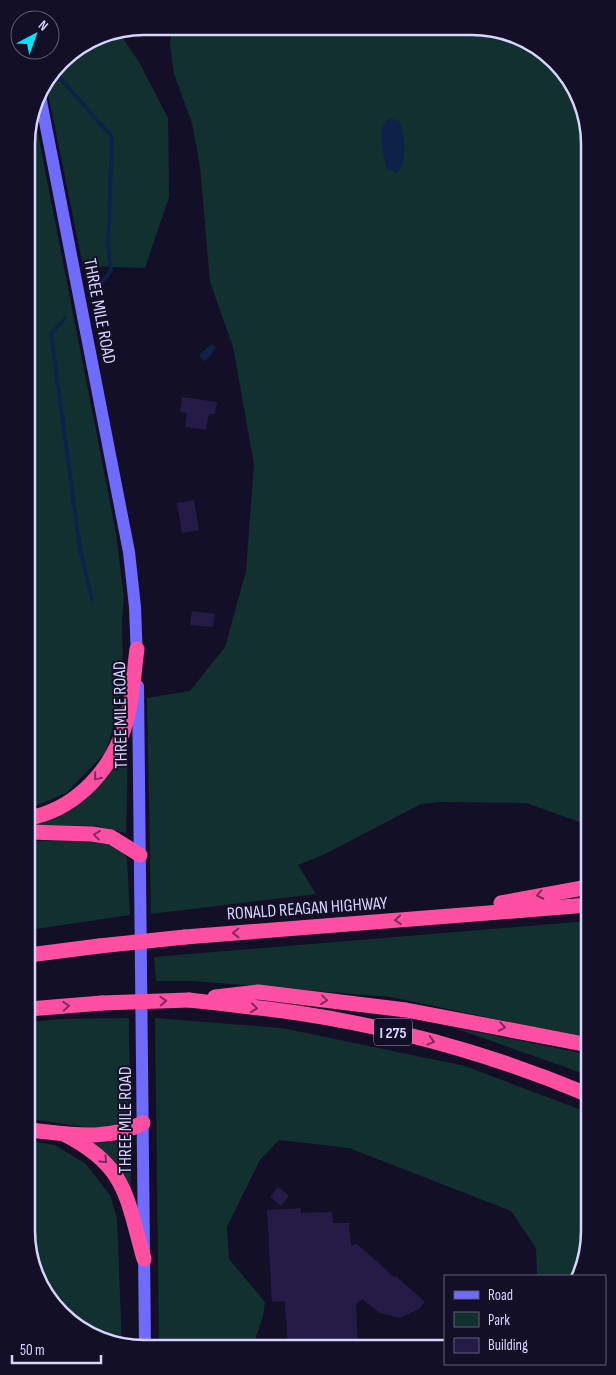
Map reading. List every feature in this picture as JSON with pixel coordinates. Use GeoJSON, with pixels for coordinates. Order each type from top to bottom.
{"type":"FeatureCollection","features":[{"type":"Feature","properties":{"kind":"highway"},"geometry":{"type":"LineString","coordinates":[[35,816],[62,807],[96,779],[110,759],[121,738],[126,718],[137,649]]}},
{"type":"Feature","properties":{"kind":"highway"},"geometry":{"type":"LineString","coordinates":[[35,832],[92,834],[111,837],[140,855]]}},
{"type":"Feature","properties":{"kind":"highway"},"geometry":{"type":"LineString","coordinates":[[446,916],[581,888]]}},
{"type":"Feature","properties":{"kind":"highway","name":"RONALD REAGAN HIGHWAY"},"geometry":{"type":"LineString","coordinates":[[35,954],[185,936],[581,906]]}},
{"type":"Feature","properties":{"kind":"highway"},"geometry":{"type":"LineString","coordinates":[[189,1000],[258,992],[406,1010],[581,1043]]}},
{"type":"Feature","properties":{"kind":"highway","name":"I 275"},"geometry":{"type":"LineString","coordinates":[[35,1009],[102,1003],[189,1000],[298,1013],[386,1030],[475,1054],[581,1092]]}},
{"type":"Feature","properties":{"kind":"highway"},"geometry":{"type":"LineString","coordinates":[[35,1131],[102,1136],[119,1134],[143,1123]]}},
{"type":"Feature","properties":{"kind":"highway"},"geometry":{"type":"LineString","coordinates":[[64,1134],[100,1155],[121,1183],[144,1259]]}},
{"type":"Feature","properties":{"kind":"street","name":"THREE MILE ROAD"},"geometry":{"type":"LineString","coordinates":[[42,107],[129,552],[135,607],[140,855],[145,1340]]}},
{"type":"Feature","properties":{"kind":"green space"},"geometry":{"type":"Polygon","coordinates":[[[171,35],[486,36],[520,46],[544,62],[558,78],[573,102],[580,130],[581,144],[581,823],[526,803],[440,802],[421,804],[325,854],[298,865],[316,894],[151,914],[147,698],[190,691],[225,647],[246,571],[254,464],[233,347],[210,282],[200,166],[192,123],[174,74],[170,46],[171,35]]]}},
{"type":"Feature","properties":{"kind":"green space"},"geometry":{"type":"Polygon","coordinates":[[[122,37],[139,62],[168,118],[169,197],[145,268],[83,266],[48,93],[62,72],[84,53],[102,43],[122,37]]]}},
{"type":"Feature","properties":{"kind":"green space"},"geometry":{"type":"Polygon","coordinates":[[[37,127],[116,533],[124,598],[122,621],[123,669],[117,714],[106,752],[66,793],[35,806],[35,137],[37,127]]]}},
{"type":"Feature","properties":{"kind":"green space"},"geometry":{"type":"Polygon","coordinates":[[[126,744],[128,747],[126,833],[97,826],[35,825],[35,823],[63,811],[87,796],[97,788],[116,762],[126,744]]]}},
{"type":"Feature","properties":{"kind":"green space"},"geometry":{"type":"Polygon","coordinates":[[[98,840],[119,848],[127,858],[130,915],[35,929],[35,841],[98,840]]]}},
{"type":"Feature","properties":{"kind":"green space"},"geometry":{"type":"Polygon","coordinates":[[[581,922],[581,1037],[391,997],[193,981],[156,981],[154,957],[581,922]]]}},
{"type":"Feature","properties":{"kind":"green space"},"geometry":{"type":"Polygon","coordinates":[[[129,1018],[130,1120],[99,1129],[35,1120],[35,1022],[60,1019],[129,1018]]]}},
{"type":"Feature","properties":{"kind":"green space"},"geometry":{"type":"Polygon","coordinates":[[[155,1018],[282,1028],[465,1066],[581,1110],[581,1238],[572,1275],[537,1275],[536,1248],[511,1211],[349,1148],[279,1140],[260,1160],[227,1227],[229,1259],[265,1302],[263,1316],[255,1340],[159,1340],[155,1018]]]}},
{"type":"Feature","properties":{"kind":"green space"},"geometry":{"type":"Polygon","coordinates":[[[449,1026],[581,1053],[581,1073],[449,1026]]]}},
{"type":"Feature","properties":{"kind":"green space"},"geometry":{"type":"Polygon","coordinates":[[[130,1136],[131,1188],[112,1159],[93,1143],[110,1142],[130,1136]]]}},
{"type":"Feature","properties":{"kind":"green space"},"geometry":{"type":"Polygon","coordinates":[[[35,1142],[55,1145],[86,1164],[110,1195],[117,1218],[122,1338],[96,1329],[84,1322],[67,1308],[43,1273],[36,1245],[35,1231],[35,1142]]]}},
{"type":"Feature","properties":{"kind":"water"},"geometry":{"type":"Polygon","coordinates":[[[390,118],[399,121],[405,148],[403,163],[396,173],[387,169],[381,142],[382,128],[390,118]]]}},
{"type":"Feature","properties":{"kind":"water"},"geometry":{"type":"Polygon","coordinates":[[[212,344],[216,348],[207,360],[203,361],[200,354],[212,344]]]}},
{"type":"Feature","properties":{"kind":"building"},"geometry":{"type":"Polygon","coordinates":[[[182,397],[217,402],[215,414],[209,414],[206,430],[185,427],[187,413],[180,412],[182,397]]]}},
{"type":"Feature","properties":{"kind":"building"},"geometry":{"type":"Polygon","coordinates":[[[194,500],[199,530],[182,533],[177,503],[194,500]]]}},
{"type":"Feature","properties":{"kind":"building"},"geometry":{"type":"Polygon","coordinates":[[[192,611],[215,614],[213,627],[190,625],[192,611]]]}},
{"type":"Feature","properties":{"kind":"building"},"geometry":{"type":"Polygon","coordinates":[[[278,1187],[289,1196],[281,1206],[270,1197],[278,1187]]]}},
{"type":"Feature","properties":{"kind":"building"},"geometry":{"type":"Polygon","coordinates":[[[301,1208],[301,1213],[332,1212],[333,1223],[349,1223],[351,1245],[357,1244],[425,1302],[419,1309],[400,1318],[380,1313],[362,1299],[356,1305],[358,1340],[288,1340],[285,1301],[272,1302],[267,1210],[301,1208]]]}},
{"type":"Feature","properties":{"kind":"waterway"},"geometry":{"type":"LineString","coordinates":[[59,76],[112,137],[108,246],[111,270],[99,287]]}},
{"type":"Feature","properties":{"kind":"waterway"},"geometry":{"type":"LineString","coordinates":[[65,318],[51,334],[80,549],[92,599]]}}]}
